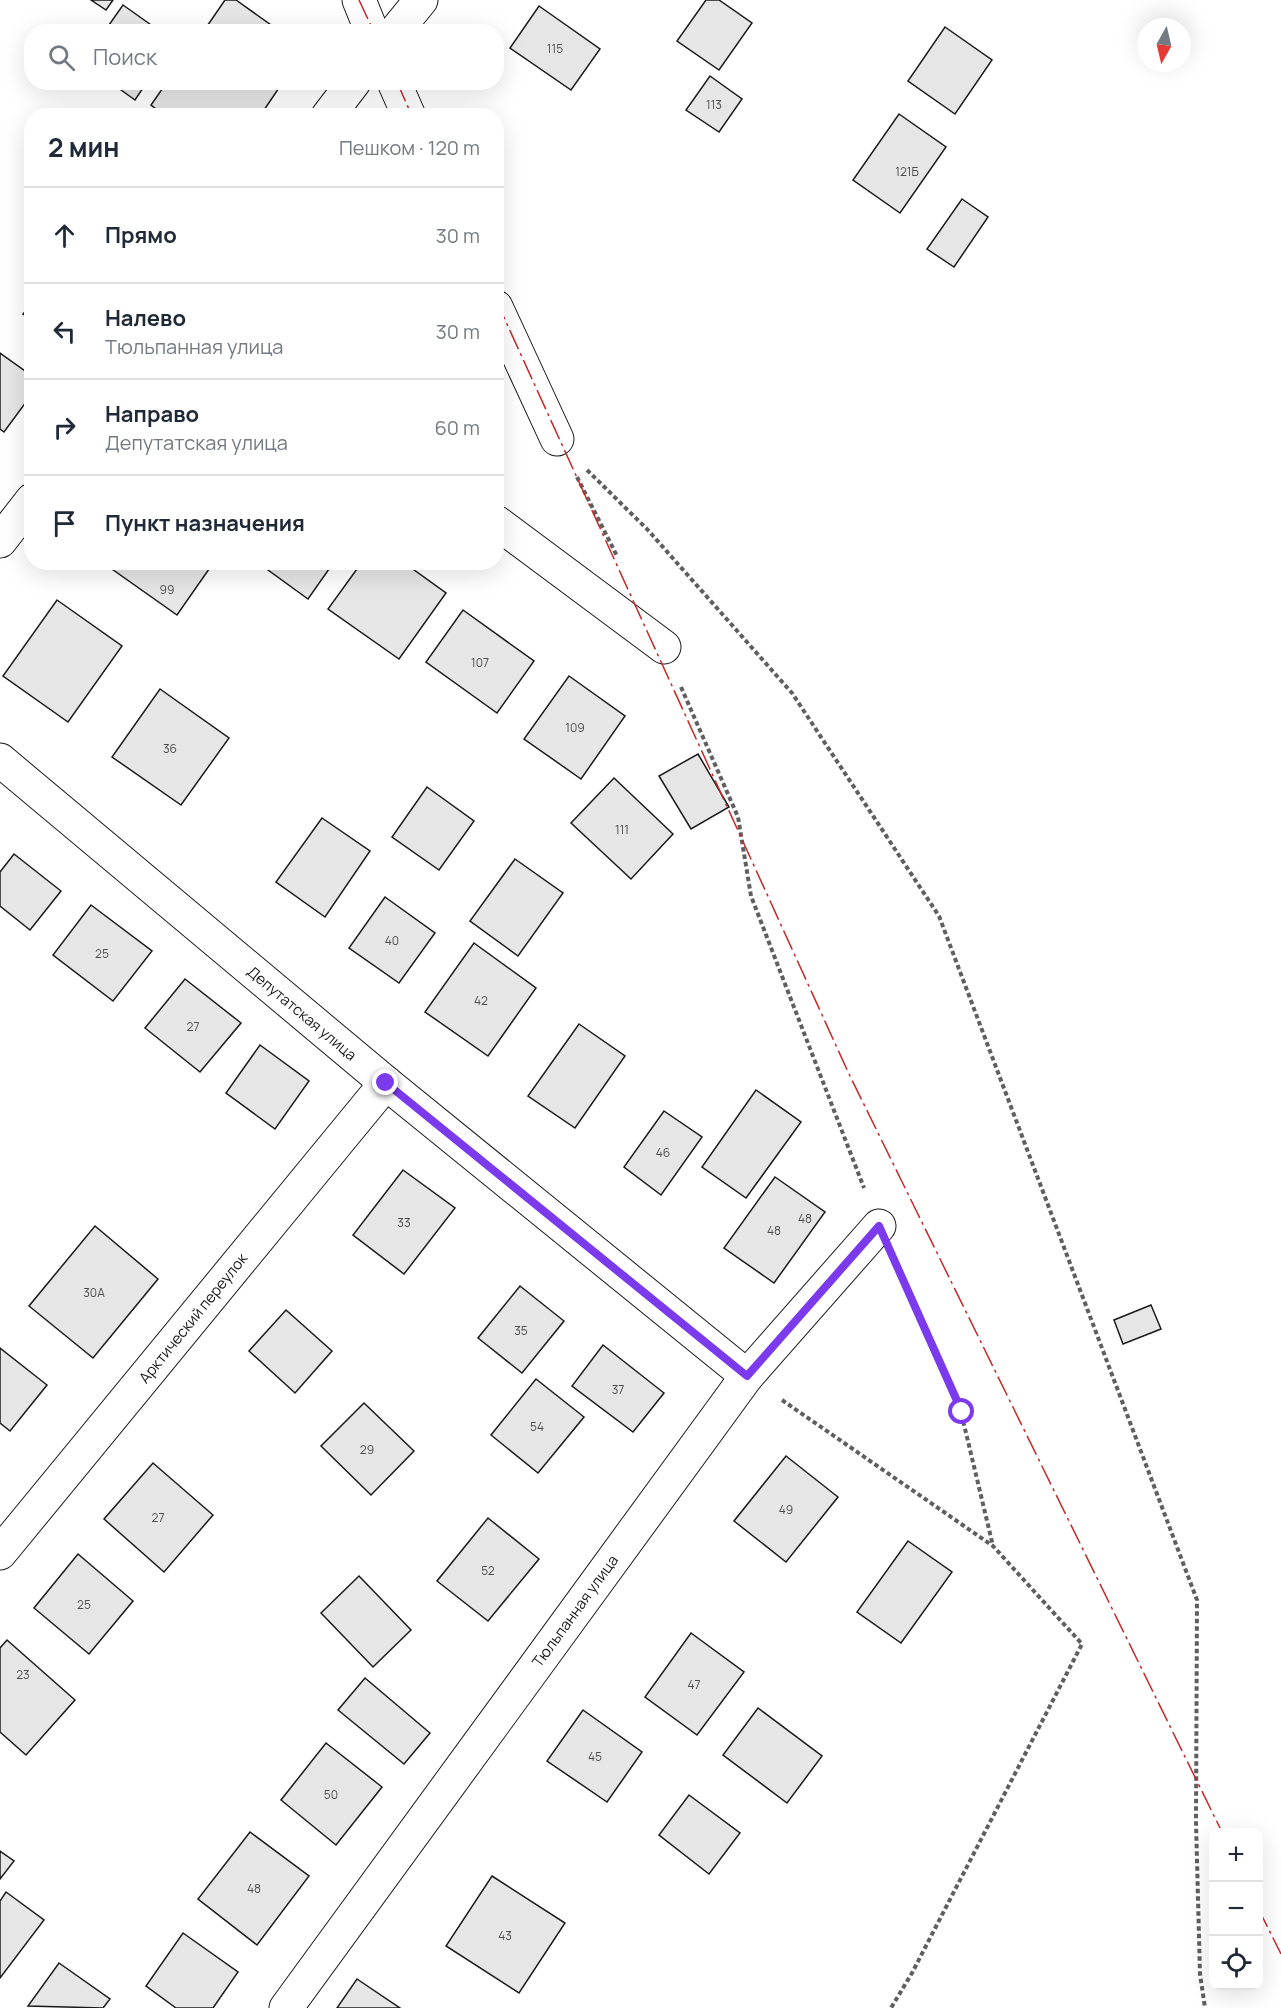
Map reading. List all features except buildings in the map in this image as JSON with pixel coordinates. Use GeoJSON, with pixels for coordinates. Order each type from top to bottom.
{"type":"FeatureCollection","features":[{"type":"Feature","properties":{"kind":"street"},"geometry":{"type":"LineString","coordinates":[[359,0],[369,24]]}},
{"type":"Feature","properties":{"kind":"street"},"geometry":{"type":"LineString","coordinates":[[402,24],[421,0]]}},
{"type":"Feature","properties":{"kind":"street"},"geometry":{"type":"LineString","coordinates":[[334,108],[348,90]]}},
{"type":"Feature","properties":{"kind":"street"},"geometry":{"type":"LineString","coordinates":[[398,90],[405,108]]}},
{"type":"Feature","properties":{"kind":"street"},"geometry":{"type":"LineString","coordinates":[[504,324],[557,439]]}},
{"type":"Feature","properties":{"kind":"street"},"geometry":{"type":"LineString","coordinates":[[0,541],[24,510]]}},
{"type":"Feature","properties":{"kind":"street"},"geometry":{"type":"LineString","coordinates":[[504,528],[664,647]]}},
{"type":"Feature","properties":{"kind":"street","name":"Депутатская улица"},"geometry":{"type":"LineString","coordinates":[[0,760],[386,1083],[747,1376]]}},
{"type":"Feature","properties":{"kind":"street","name":"Арктический переулок"},"geometry":{"type":"LineString","coordinates":[[0,1553],[386,1083]]}},
{"type":"Feature","properties":{"kind":"street","name":"Тюльпанная улица"},"geometry":{"type":"LineString","coordinates":[[286,2008],[747,1376],[879,1226]]}},
{"type":"Feature","properties":{"kind":"path"},"geometry":{"type":"LineString","coordinates":[[557,439],[621,564]]}},
{"type":"Feature","properties":{"kind":"path"},"geometry":{"type":"LineString","coordinates":[[557,439],[647,529],[792,693],[939,916],[1197,1600],[1196,1822],[1200,1974],[1205,2008]]}},
{"type":"Feature","properties":{"kind":"path"},"geometry":{"type":"LineString","coordinates":[[664,647],[738,817],[751,896],[879,1226],[962,1412],[993,1546]]}},
{"type":"Feature","properties":{"kind":"path"},"geometry":{"type":"LineString","coordinates":[[747,1376],[993,1546],[1082,1644],[912,1973],[891,2008]]}},
{"type":"Feature","properties":{"kind":"power"},"geometry":{"type":"LineString","coordinates":[[359,0],[370,24]]}},
{"type":"Feature","properties":{"kind":"power"},"geometry":{"type":"LineString","coordinates":[[401,90],[408,108]]}},
{"type":"Feature","properties":{"kind":"power"},"geometry":{"type":"LineString","coordinates":[[504,318],[849,1074],[1220,1828]]}},
{"type":"Feature","properties":{"kind":"power"},"geometry":{"type":"LineString","coordinates":[[1263,1918],[1281,1954]]}},
{"type":"Feature","properties":{"kind":"route"},"geometry":{"type":"LineString","coordinates":[[386,1083],[747,1376],[879,1226],[962,1412]]}}]}
